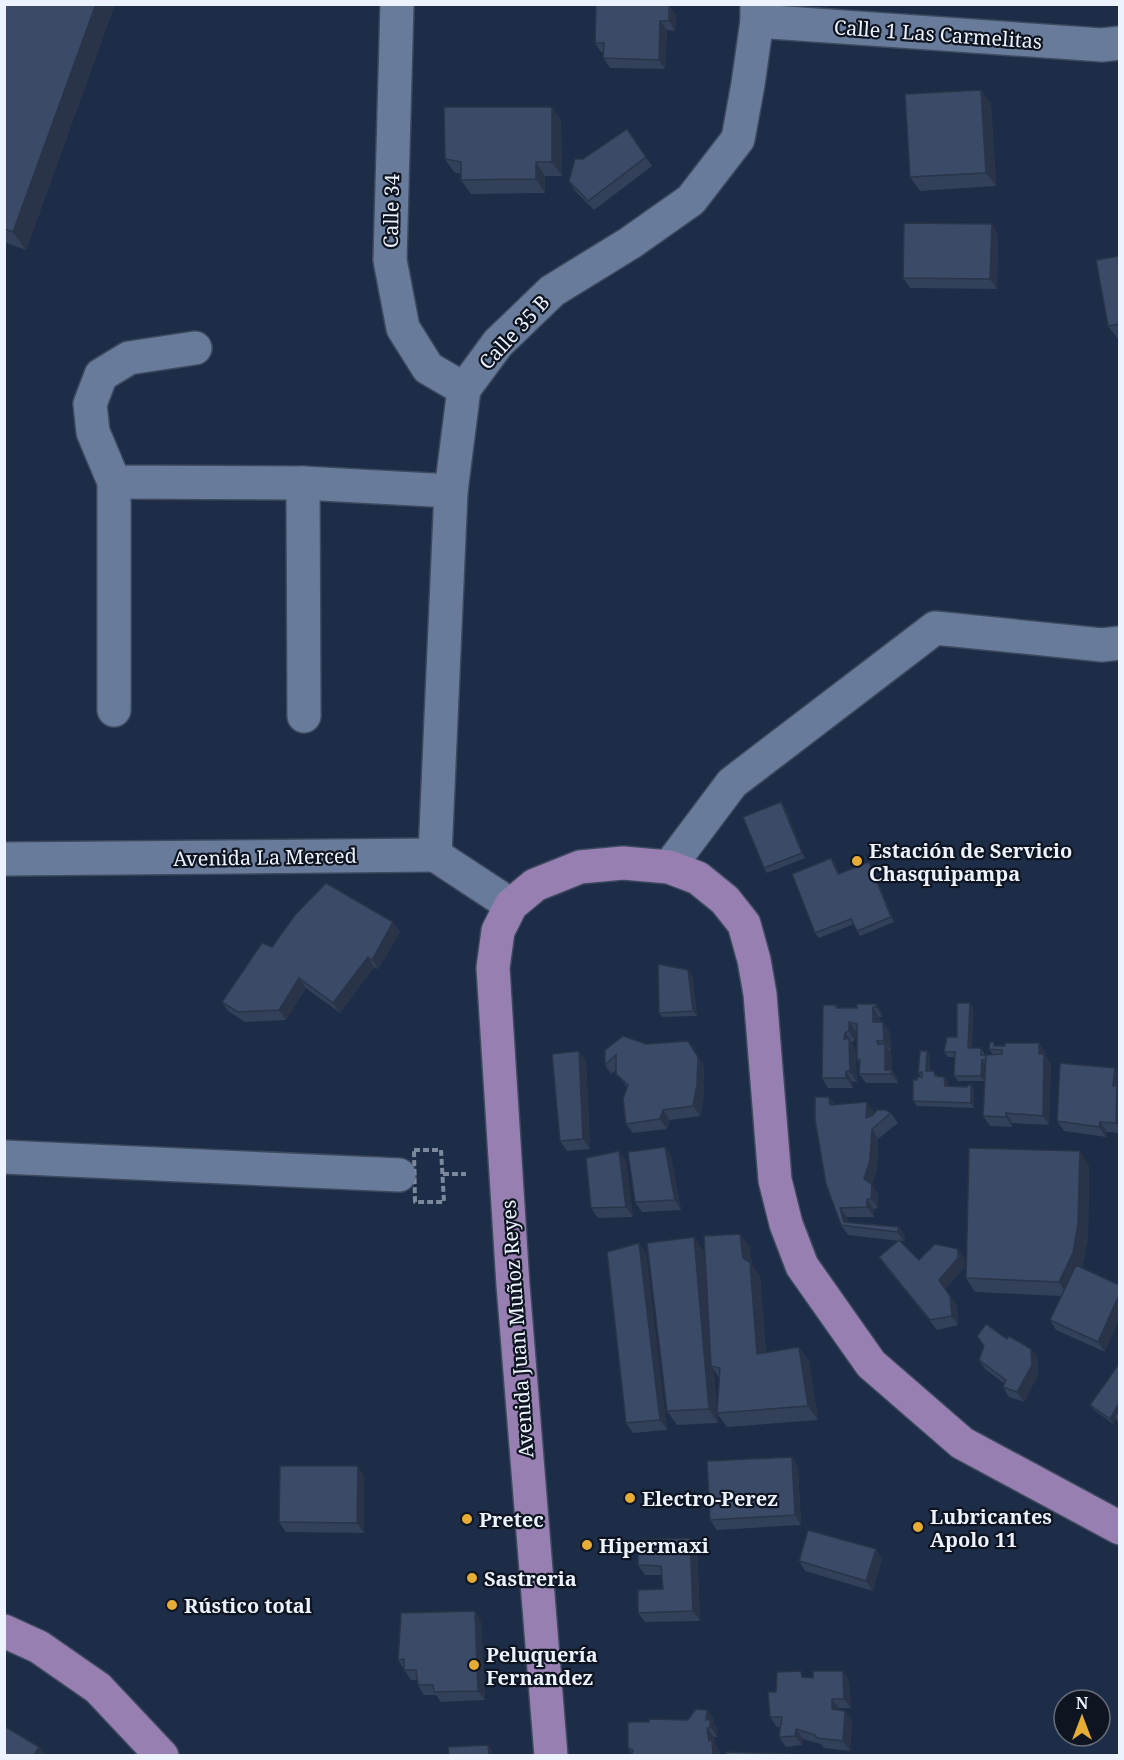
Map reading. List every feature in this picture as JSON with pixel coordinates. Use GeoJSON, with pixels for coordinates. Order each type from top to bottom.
{"type":"FeatureCollection","features":[{"type":"Feature","properties":{"kind":"main road"},"geometry":{"type":"LineString","coordinates":[[511,905],[536,885],[580,867],[622,863],[669,867],[698,878],[725,900],[744,924],[754,960],[760,994],[775,1180],[786,1224],[802,1266],[871,1364],[962,1443],[1119,1528]]}},
{"type":"Feature","properties":{"kind":"main road","name":"Avenida Juan Muñoz Reyes"},"geometry":{"type":"LineString","coordinates":[[511,905],[498,932],[493,968],[495,1022],[515,1316],[551,1755]]}},
{"type":"Feature","properties":{"kind":"main road"},"geometry":{"type":"LineString","coordinates":[[4,1631],[39,1647],[98,1688],[162,1755]]}},
{"type":"Feature","properties":{"kind":"street","name":"Calle 34"},"geometry":{"type":"LineString","coordinates":[[397,4],[390,260],[403,328],[428,368],[464,390]]}},
{"type":"Feature","properties":{"kind":"street","name":"Calle 35 B"},"geometry":{"type":"LineString","coordinates":[[435,855],[451,491],[464,390],[498,343],[552,291],[630,243],[691,200],[738,139],[757,13]]}},
{"type":"Feature","properties":{"kind":"street","name":"Calle 1 Las Carmelitas"},"geometry":{"type":"LineString","coordinates":[[757,13],[1102,45],[1119,44]]}},
{"type":"Feature","properties":{"kind":"street"},"geometry":{"type":"LineString","coordinates":[[114,710],[114,482],[93,432],[90,404],[101,375],[129,358],[195,348]]}},
{"type":"Feature","properties":{"kind":"street"},"geometry":{"type":"LineString","coordinates":[[114,482],[303,483],[451,491]]}},
{"type":"Feature","properties":{"kind":"street"},"geometry":{"type":"LineString","coordinates":[[303,483],[304,716]]}},
{"type":"Feature","properties":{"kind":"street"},"geometry":{"type":"LineString","coordinates":[[669,867],[732,783],[935,628],[1102,645],[1119,643]]}},
{"type":"Feature","properties":{"kind":"street"},"geometry":{"type":"LineString","coordinates":[[435,855],[511,905]]}},
{"type":"Feature","properties":{"kind":"street","name":"Avenida La Merced"},"geometry":{"type":"LineString","coordinates":[[4,860],[435,855]]}},
{"type":"Feature","properties":{"kind":"street"},"geometry":{"type":"LineString","coordinates":[[4,1157],[399,1175]]}},
{"type":"Feature","properties":{"kind":"path"},"geometry":{"type":"LineString","coordinates":[[441,1155],[444,1188]]}},
{"type":"Feature","properties":{"kind":"path"},"geometry":{"type":"LineString","coordinates":[[442,1174],[466,1174]]}},
{"type":"Feature","properties":{"kind":"building"},"geometry":{"type":"Polygon","coordinates":[[[4,4],[96,4],[13,232],[4,229],[4,4]]]}},
{"type":"Feature","properties":{"kind":"building"},"geometry":{"type":"Polygon","coordinates":[[[596,4],[669,5],[669,21],[660,21],[659,60],[603,58],[604,43],[595,43],[596,4]]]}},
{"type":"Feature","properties":{"kind":"building"},"geometry":{"type":"Polygon","coordinates":[[[981,90],[986,173],[910,177],[905,94],[981,90]]]}},
{"type":"Feature","properties":{"kind":"building"},"geometry":{"type":"Polygon","coordinates":[[[444,107],[552,107],[552,162],[536,162],[536,179],[461,180],[461,162],[445,159],[444,107]]]}},
{"type":"Feature","properties":{"kind":"building"},"geometry":{"type":"Polygon","coordinates":[[[627,129],[646,157],[588,201],[569,181],[575,159],[583,159],[627,129]]]}},
{"type":"Feature","properties":{"kind":"building"},"geometry":{"type":"Polygon","coordinates":[[[904,223],[992,224],[990,279],[903,278],[904,223]]]}},
{"type":"Feature","properties":{"kind":"building"},"geometry":{"type":"Polygon","coordinates":[[[1119,256],[1119,324],[1108,326],[1096,260],[1119,256]]]}},
{"type":"Feature","properties":{"kind":"building"},"geometry":{"type":"Polygon","coordinates":[[[781,802],[802,853],[764,868],[743,817],[781,802]]]}},
{"type":"Feature","properties":{"kind":"building"},"geometry":{"type":"Polygon","coordinates":[[[831,858],[838,874],[869,862],[891,917],[857,931],[851,919],[815,933],[792,874],[831,858]]]}},
{"type":"Feature","properties":{"kind":"building"},"geometry":{"type":"Polygon","coordinates":[[[326,883],[393,922],[372,960],[368,957],[333,1003],[299,978],[279,1010],[238,1012],[222,1002],[262,943],[272,947],[295,915],[326,883]]]}},
{"type":"Feature","properties":{"kind":"building"},"geometry":{"type":"Polygon","coordinates":[[[658,964],[688,970],[693,1011],[659,1013],[658,964]]]}},
{"type":"Feature","properties":{"kind":"building"},"geometry":{"type":"Polygon","coordinates":[[[957,1003],[970,1003],[968,1048],[981,1048],[981,1055],[987,1055],[986,1059],[982,1060],[981,1076],[954,1076],[955,1052],[944,1052],[947,1037],[957,1037],[957,1003]]]}},
{"type":"Feature","properties":{"kind":"building"},"geometry":{"type":"Polygon","coordinates":[[[857,1004],[876,1004],[876,1007],[873,1007],[873,1022],[883,1022],[884,1041],[877,1041],[878,1044],[885,1044],[885,1070],[892,1070],[891,1074],[859,1074],[857,1024],[849,1022],[849,1031],[845,1033],[844,1039],[849,1038],[850,1072],[846,1071],[846,1078],[822,1078],[823,1005],[836,1005],[836,1008],[857,1008],[857,1004]]]}},
{"type":"Feature","properties":{"kind":"building"},"geometry":{"type":"Polygon","coordinates":[[[623,1036],[646,1044],[688,1041],[698,1057],[697,1085],[693,1106],[663,1110],[660,1119],[626,1124],[623,1099],[628,1085],[616,1074],[616,1055],[605,1065],[605,1050],[623,1036]]]}},
{"type":"Feature","properties":{"kind":"building"},"geometry":{"type":"Polygon","coordinates":[[[990,1042],[994,1042],[994,1046],[1005,1046],[1005,1043],[1039,1043],[1039,1054],[1044,1054],[1043,1116],[1006,1113],[1006,1117],[983,1116],[986,1055],[1002,1054],[1002,1050],[989,1049],[990,1042]]]}},
{"type":"Feature","properties":{"kind":"building"},"geometry":{"type":"Polygon","coordinates":[[[579,1051],[583,1139],[560,1141],[552,1054],[579,1051]]]}},
{"type":"Feature","properties":{"kind":"building"},"geometry":{"type":"Polygon","coordinates":[[[920,1051],[927,1051],[926,1071],[934,1071],[935,1076],[944,1077],[945,1086],[967,1087],[971,1085],[971,1103],[913,1101],[913,1080],[922,1077],[922,1072],[918,1073],[920,1051]]]}},
{"type":"Feature","properties":{"kind":"building"},"geometry":{"type":"Polygon","coordinates":[[[1060,1063],[1115,1068],[1113,1086],[1117,1085],[1116,1123],[1100,1122],[1099,1127],[1057,1121],[1060,1063]]]}},
{"type":"Feature","properties":{"kind":"building"},"geometry":{"type":"Polygon","coordinates":[[[815,1097],[829,1097],[830,1105],[867,1102],[866,1118],[877,1110],[886,1110],[891,1113],[872,1129],[870,1160],[864,1179],[872,1184],[871,1199],[867,1199],[867,1207],[840,1208],[844,1222],[899,1227],[897,1232],[841,1225],[826,1184],[815,1120],[815,1097]]]}},
{"type":"Feature","properties":{"kind":"building"},"geometry":{"type":"Polygon","coordinates":[[[665,1147],[675,1200],[635,1202],[628,1152],[665,1147]]]}},
{"type":"Feature","properties":{"kind":"building"},"geometry":{"type":"Polygon","coordinates":[[[969,1148],[1080,1151],[1078,1224],[1073,1253],[1059,1282],[966,1278],[969,1148]]]}},
{"type":"Feature","properties":{"kind":"building"},"geometry":{"type":"Polygon","coordinates":[[[619,1151],[626,1207],[591,1208],[586,1158],[619,1151]]]}},
{"type":"Feature","properties":{"kind":"building"},"geometry":{"type":"Polygon","coordinates":[[[740,1234],[743,1258],[750,1262],[757,1354],[799,1347],[808,1406],[717,1413],[720,1368],[711,1366],[704,1236],[740,1234]]]}},
{"type":"Feature","properties":{"kind":"building"},"geometry":{"type":"Polygon","coordinates":[[[694,1237],[709,1409],[667,1411],[647,1243],[694,1237]]]}},
{"type":"Feature","properties":{"kind":"building"},"geometry":{"type":"Polygon","coordinates":[[[899,1240],[919,1260],[935,1244],[958,1249],[958,1258],[939,1280],[950,1296],[952,1316],[930,1320],[879,1257],[899,1240]]]}},
{"type":"Feature","properties":{"kind":"building"},"geometry":{"type":"Polygon","coordinates":[[[639,1243],[660,1420],[626,1423],[607,1252],[639,1243]]]}},
{"type":"Feature","properties":{"kind":"building"},"geometry":{"type":"Polygon","coordinates":[[[1076,1265],[1119,1285],[1119,1295],[1098,1342],[1050,1320],[1076,1265]]]}},
{"type":"Feature","properties":{"kind":"building"},"geometry":{"type":"Polygon","coordinates":[[[986,1324],[1007,1339],[1009,1336],[1031,1349],[1032,1365],[1017,1392],[1003,1387],[1006,1380],[979,1360],[984,1346],[977,1336],[986,1324]]]}},
{"type":"Feature","properties":{"kind":"building"},"geometry":{"type":"Polygon","coordinates":[[[1119,1364],[1119,1403],[1110,1419],[1090,1405],[1119,1364]]]}},
{"type":"Feature","properties":{"kind":"building"},"geometry":{"type":"Polygon","coordinates":[[[1119,1411],[1119,1425],[1115,1416],[1119,1411]]]}},
{"type":"Feature","properties":{"kind":"building"},"geometry":{"type":"Polygon","coordinates":[[[792,1457],[795,1515],[710,1520],[707,1461],[792,1457]]]}},
{"type":"Feature","properties":{"kind":"building"},"geometry":{"type":"Polygon","coordinates":[[[280,1466],[358,1466],[357,1523],[279,1522],[280,1466]]]}},
{"type":"Feature","properties":{"kind":"building"},"geometry":{"type":"Polygon","coordinates":[[[808,1530],[876,1549],[866,1581],[799,1561],[808,1530]]]}},
{"type":"Feature","properties":{"kind":"building"},"geometry":{"type":"Polygon","coordinates":[[[690,1538],[693,1611],[638,1613],[638,1590],[663,1589],[661,1566],[638,1565],[638,1540],[690,1538]]]}},
{"type":"Feature","properties":{"kind":"building"},"geometry":{"type":"Polygon","coordinates":[[[475,1611],[478,1691],[434,1692],[433,1685],[418,1685],[416,1670],[404,1670],[404,1659],[398,1660],[401,1613],[475,1611]]]}},
{"type":"Feature","properties":{"kind":"building"},"geometry":{"type":"Polygon","coordinates":[[[801,1671],[802,1677],[813,1678],[813,1671],[843,1671],[844,1699],[832,1699],[832,1709],[845,1711],[843,1741],[817,1738],[815,1735],[796,1729],[795,1736],[779,1737],[782,1717],[770,1717],[768,1692],[776,1692],[777,1672],[801,1671]]]}},
{"type":"Feature","properties":{"kind":"building"},"geometry":{"type":"Polygon","coordinates":[[[696,1709],[707,1710],[706,1720],[710,1719],[710,1728],[707,1728],[709,1741],[712,1740],[713,1755],[632,1755],[633,1750],[628,1748],[628,1722],[649,1722],[649,1719],[688,1720],[696,1709]]]}},
{"type":"Feature","properties":{"kind":"building"},"geometry":{"type":"Polygon","coordinates":[[[4,1726],[39,1747],[34,1755],[4,1755],[4,1726]]]}},
{"type":"Feature","properties":{"kind":"building"},"geometry":{"type":"Polygon","coordinates":[[[488,1745],[489,1755],[449,1755],[448,1747],[488,1745]]]}},
{"type":"Feature","properties":{"kind":"building"},"geometry":{"type":"Polygon","coordinates":[[[726,1752],[790,1754],[790,1755],[726,1755],[726,1752]]]}},
{"type":"Feature","properties":{"kind":"place","name":"Estación de Servicio Chasquipampa"},"geometry":{"type":"Point","coordinates":[857,861]}},
{"type":"Feature","properties":{"kind":"place","name":"Electro-Perez"},"geometry":{"type":"Point","coordinates":[630,1498]}},
{"type":"Feature","properties":{"kind":"place","name":"Pretec"},"geometry":{"type":"Point","coordinates":[467,1519]}},
{"type":"Feature","properties":{"kind":"place","name":"Lubricantes Apolo 11"},"geometry":{"type":"Point","coordinates":[918,1527]}},
{"type":"Feature","properties":{"kind":"place","name":"Hipermaxi"},"geometry":{"type":"Point","coordinates":[587,1545]}},
{"type":"Feature","properties":{"kind":"place","name":"Sastreria"},"geometry":{"type":"Point","coordinates":[472,1578]}},
{"type":"Feature","properties":{"kind":"place","name":"Rústico total"},"geometry":{"type":"Point","coordinates":[172,1605]}},
{"type":"Feature","properties":{"kind":"place","name":"Peluquería Fernandez"},"geometry":{"type":"Point","coordinates":[474,1665]}}]}
